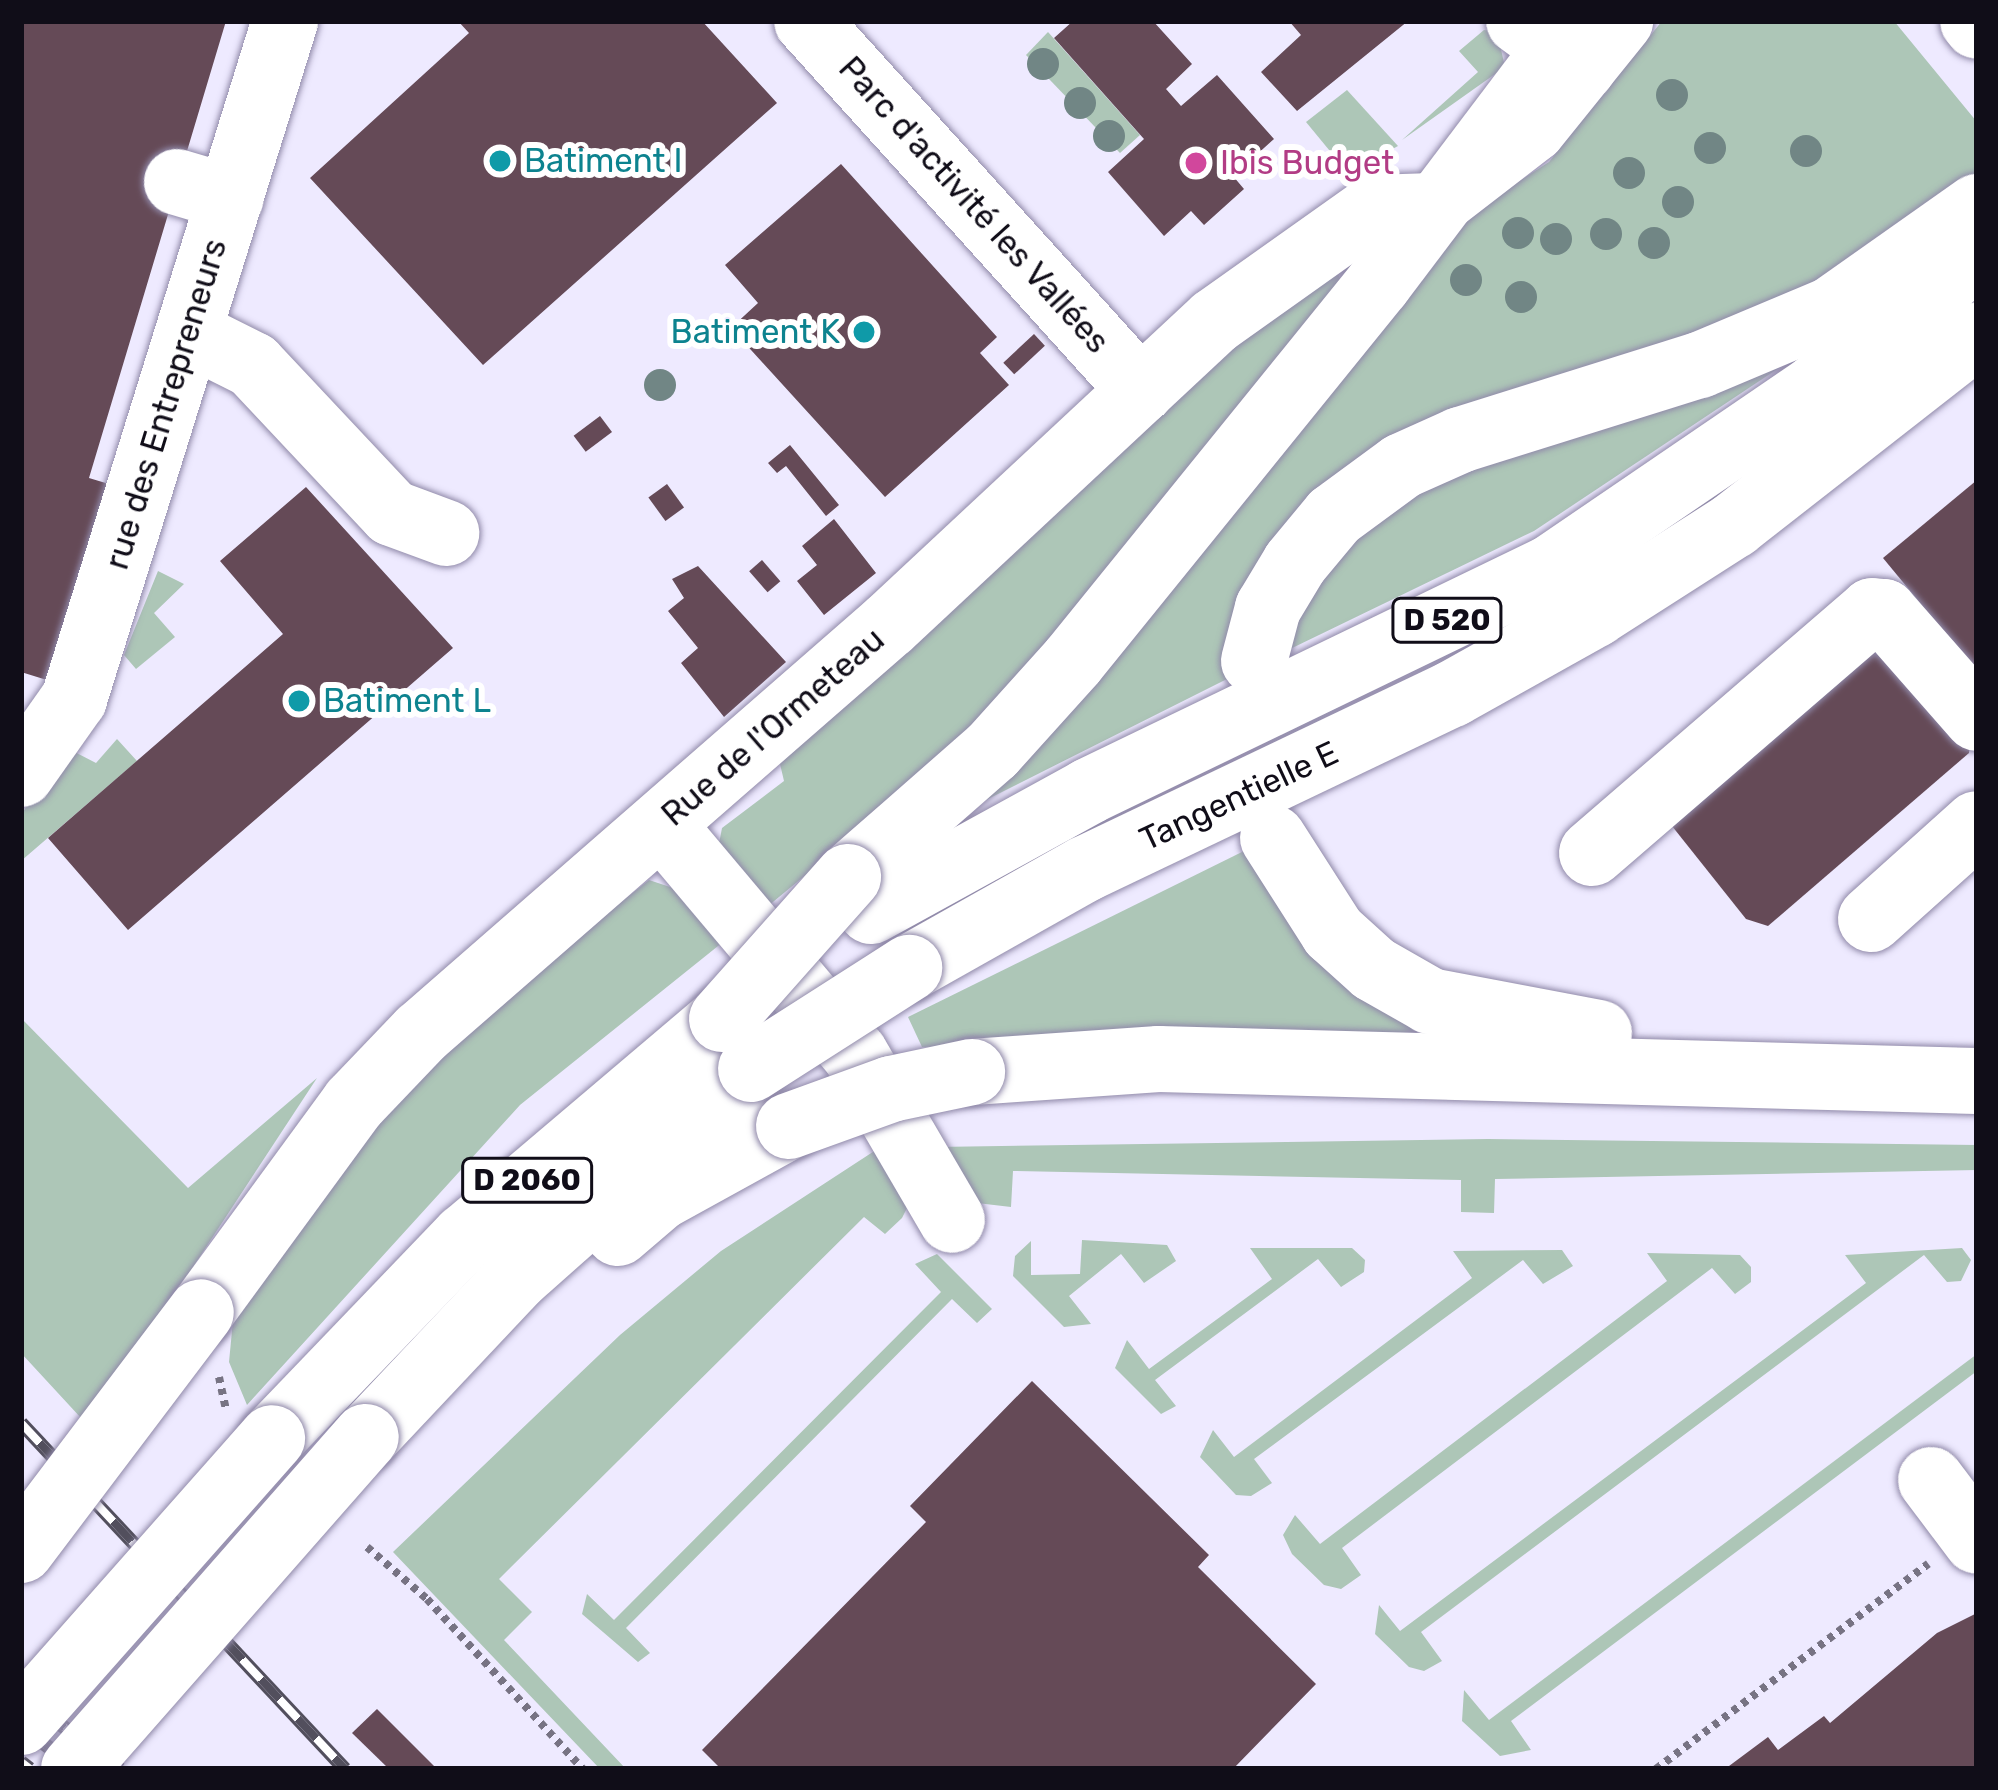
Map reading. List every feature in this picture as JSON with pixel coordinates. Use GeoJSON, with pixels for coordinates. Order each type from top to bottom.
{"type":"FeatureCollection","features":[{"type":"Feature","properties":{"kind":"main road","name":"rue des Entrepreneurs"},"geometry":{"type":"LineString","coordinates":[[21,774],[74,699],[189,333],[204,190],[239,75],[285,21]]}},
{"type":"Feature","properties":{"kind":"main road","name":"Parc d'activité les Vallées"},"geometry":{"type":"LineString","coordinates":[[807,21],[1141,390]]}},
{"type":"Feature","properties":{"kind":"main road"},"geometry":{"type":"LineString","coordinates":[[736,1044],[859,894],[1072,661],[1571,36]]}},
{"type":"Feature","properties":{"kind":"main road","name":"Rue de l'Ormeteau"},"geometry":{"type":"LineString","coordinates":[[21,1550],[354,1102],[421,1033],[662,825],[1215,321],[1360,216],[1390,202],[1433,206]]}},
{"type":"Feature","properties":{"kind":"main road"},"geometry":{"type":"LineString","coordinates":[[1254,661],[1268,608],[1294,563],[1334,516],[1402,466],[1460,440],[1700,365],[1831,310],[1977,207]]}},
{"type":"Feature","properties":{"kind":"main road","name":"D 520"},"geometry":{"type":"LineString","coordinates":[[859,894],[1089,790],[1551,568],[1816,388],[1977,256]]}},
{"type":"Feature","properties":{"kind":"main road"},"geometry":{"type":"LineString","coordinates":[[189,333],[254,365],[392,513],[446,533]]}},
{"type":"Feature","properties":{"kind":"main road","name":"Tangentielle E"},"geometry":{"type":"LineString","coordinates":[[74,1769],[366,1438],[736,1044],[909,968],[1085,869],[1451,694],[1595,614],[1734,525],[1977,335]]}},
{"type":"Feature","properties":{"kind":"main road"},"geometry":{"type":"LineString","coordinates":[[1592,854],[1872,611],[1884,612],[1977,718]]}},
{"type":"Feature","properties":{"kind":"main road"},"geometry":{"type":"LineString","coordinates":[[1871,919],[1977,824]]}},
{"type":"Feature","properties":{"kind":"main road"},"geometry":{"type":"LineString","coordinates":[[662,825],[855,1054],[952,1220]]}},
{"type":"Feature","properties":{"kind":"main road"},"geometry":{"type":"LineString","coordinates":[[1273,838],[1333,932],[1374,969],[1430,1001],[1501,1021],[1973,1080]]}},
{"type":"Feature","properties":{"kind":"main road","name":"D 2060"},"geometry":{"type":"LineString","coordinates":[[21,1722],[272,1438],[465,1237],[736,1044]]}},
{"type":"Feature","properties":{"kind":"main road"},"geometry":{"type":"LineString","coordinates":[[517,1277],[601,1248],[661,1197],[789,1126],[972,1072],[1159,1059],[1973,1080]]}},
{"type":"Feature","properties":{"kind":"main road"},"geometry":{"type":"LineString","coordinates":[[1931,1480],[1974,1536]]}},
{"type":"Feature","properties":{"kind":"path"},"geometry":{"type":"LineString","coordinates":[[1656,1769],[1974,1536]]}},
{"type":"Feature","properties":{"kind":"path"},"geometry":{"type":"LineString","coordinates":[[368,1547],[427,1599],[583,1769]]}},
{"type":"Feature","properties":{"kind":"green space"},"geometry":{"type":"Polygon","coordinates":[[[1662,21],[1894,21],[1977,122],[1977,175],[1787,305],[1425,429],[1233,676],[980,803],[1459,220],[1549,162],[1662,21]]]}},
{"type":"Feature","properties":{"kind":"green space"},"geometry":{"type":"Polygon","coordinates":[[[1484,30],[1497,32],[1505,67],[1402,140],[1478,72],[1459,51],[1484,30]]]}},
{"type":"Feature","properties":{"kind":"green space"},"geometry":{"type":"Polygon","coordinates":[[[1048,32],[1140,135],[1120,153],[1026,55],[1048,32]]]}},
{"type":"Feature","properties":{"kind":"green space"},"geometry":{"type":"Polygon","coordinates":[[[1347,90],[1398,146],[1348,173],[1306,122],[1347,90]]]}},
{"type":"Feature","properties":{"kind":"green space"},"geometry":{"type":"Polygon","coordinates":[[[1338,274],[1345,291],[984,728],[762,911],[718,849],[722,828],[784,781],[780,764],[1269,314],[1338,274]]]}},
{"type":"Feature","properties":{"kind":"green space"},"geometry":{"type":"Polygon","coordinates":[[[1827,336],[1534,531],[1286,651],[1317,569],[1408,486],[1827,336]]]}},
{"type":"Feature","properties":{"kind":"green space"},"geometry":{"type":"Polygon","coordinates":[[[158,571],[184,584],[154,613],[175,637],[136,669],[124,655],[158,571]]]}},
{"type":"Feature","properties":{"kind":"green space"},"geometry":{"type":"Polygon","coordinates":[[[117,739],[137,761],[21,861],[21,815],[65,747],[96,763],[117,739]]]}},
{"type":"Feature","properties":{"kind":"green space"},"geometry":{"type":"Polygon","coordinates":[[[1248,849],[1448,1035],[922,1047],[908,1017],[1248,849]]]}},
{"type":"Feature","properties":{"kind":"green space"},"geometry":{"type":"Polygon","coordinates":[[[649,880],[676,889],[728,938],[520,1105],[247,1405],[229,1362],[234,1310],[395,1100],[505,994],[649,880]]]}},
{"type":"Feature","properties":{"kind":"green space"},"geometry":{"type":"Polygon","coordinates":[[[21,1018],[188,1188],[317,1078],[153,1328],[81,1418],[21,1353],[21,1018]]]}},
{"type":"Feature","properties":{"kind":"green space"},"geometry":{"type":"Polygon","coordinates":[[[1488,1139],[1977,1145],[1977,1170],[1495,1179],[1494,1213],[1461,1212],[1461,1180],[1013,1171],[1011,1207],[977,1203],[936,1147],[1488,1139]]]}},
{"type":"Feature","properties":{"kind":"green space"},"geometry":{"type":"Polygon","coordinates":[[[882,1146],[909,1204],[902,1218],[885,1234],[864,1217],[499,1579],[532,1612],[504,1640],[626,1769],[600,1769],[393,1552],[620,1335],[721,1251],[882,1146]]]}},
{"type":"Feature","properties":{"kind":"green space"},"geometry":{"type":"Polygon","coordinates":[[[1082,1240],[1167,1245],[1176,1261],[1144,1283],[1121,1254],[1069,1296],[1091,1324],[1064,1327],[1013,1276],[1015,1256],[1031,1241],[1031,1275],[1080,1274],[1082,1240]]]}},
{"type":"Feature","properties":{"kind":"green space"},"geometry":{"type":"Polygon","coordinates":[[[1250,1248],[1352,1248],[1365,1260],[1364,1272],[1341,1287],[1318,1259],[1155,1380],[1176,1406],[1161,1414],[1115,1368],[1127,1340],[1149,1369],[1272,1279],[1250,1248]]]}},
{"type":"Feature","properties":{"kind":"green space"},"geometry":{"type":"Polygon","coordinates":[[[1962,1248],[1971,1260],[1961,1281],[1947,1282],[1924,1255],[1421,1632],[1442,1661],[1424,1671],[1409,1667],[1375,1634],[1379,1605],[1400,1631],[1866,1283],[1845,1255],[1962,1248]]]}},
{"type":"Feature","properties":{"kind":"green space"},"geometry":{"type":"Polygon","coordinates":[[[1562,1250],[1573,1266],[1543,1284],[1523,1260],[1254,1459],[1272,1483],[1251,1496],[1236,1495],[1200,1457],[1213,1430],[1234,1457],[1472,1278],[1453,1251],[1562,1250]]]}},
{"type":"Feature","properties":{"kind":"green space"},"geometry":{"type":"Polygon","coordinates":[[[1647,1253],[1740,1255],[1751,1267],[1751,1282],[1735,1294],[1712,1268],[1342,1548],[1361,1575],[1341,1589],[1324,1585],[1292,1554],[1283,1535],[1295,1515],[1320,1544],[1667,1281],[1647,1253]]]}},
{"type":"Feature","properties":{"kind":"green space"},"geometry":{"type":"Polygon","coordinates":[[[937,1254],[992,1309],[977,1323],[952,1299],[626,1628],[650,1653],[638,1662],[582,1614],[587,1594],[614,1620],[941,1292],[915,1264],[937,1254]]]}},
{"type":"Feature","properties":{"kind":"green space"},"geometry":{"type":"Polygon","coordinates":[[[1977,1354],[1977,1371],[1511,1721],[1531,1750],[1500,1756],[1462,1721],[1464,1690],[1489,1720],[1977,1354]]]}},
{"type":"Feature","properties":{"kind":"building"},"geometry":{"type":"Polygon","coordinates":[[[21,21],[226,21],[89,478],[122,488],[63,685],[21,672],[21,21]]]}},
{"type":"Feature","properties":{"kind":"building","name":"Batiment I"},"geometry":{"type":"Polygon","coordinates":[[[458,21],[702,21],[777,103],[483,365],[310,178],[469,33],[458,21]]]}},
{"type":"Feature","properties":{"kind":"building"},"geometry":{"type":"Polygon","coordinates":[[[1073,21],[1153,21],[1192,64],[1166,89],[1181,106],[1217,75],[1274,139],[1233,176],[1244,189],[1204,225],[1191,211],[1164,236],[1108,172],[1144,139],[1054,38],[1073,21]]]}},
{"type":"Feature","properties":{"kind":"building"},"geometry":{"type":"Polygon","coordinates":[[[1289,21],[1408,21],[1297,111],[1261,72],[1301,35],[1289,21]]]}},
{"type":"Feature","properties":{"kind":"building","name":"Batiment K"},"geometry":{"type":"Polygon","coordinates":[[[841,164],[997,337],[980,353],[1009,385],[885,497],[731,328],[758,303],[725,265],[841,164]]]}},
{"type":"Feature","properties":{"kind":"building"},"geometry":{"type":"Polygon","coordinates":[[[1034,334],[1045,346],[1014,374],[1003,363],[1034,334]]]}},
{"type":"Feature","properties":{"kind":"building"},"geometry":{"type":"Polygon","coordinates":[[[600,416],[612,432],[586,452],[574,436],[600,416]]]}},
{"type":"Feature","properties":{"kind":"building"},"geometry":{"type":"Polygon","coordinates":[[[790,445],[839,505],[826,516],[786,466],[777,473],[768,463],[790,445]]]}},
{"type":"Feature","properties":{"kind":"building"},"geometry":{"type":"Polygon","coordinates":[[[1977,480],[1977,672],[1883,558],[1977,480]]]}},
{"type":"Feature","properties":{"kind":"building"},"geometry":{"type":"Polygon","coordinates":[[[667,484],[684,507],[665,521],[648,498],[667,484]]]}},
{"type":"Feature","properties":{"kind":"building","name":"Batiment L"},"geometry":{"type":"Polygon","coordinates":[[[306,487],[453,648],[128,930],[48,838],[283,634],[220,561],[306,487]]]}},
{"type":"Feature","properties":{"kind":"building"},"geometry":{"type":"Polygon","coordinates":[[[834,519],[876,573],[824,615],[797,581],[817,565],[802,546],[834,519]]]}},
{"type":"Feature","properties":{"kind":"building"},"geometry":{"type":"Polygon","coordinates":[[[762,560],[780,581],[768,592],[749,571],[762,560]]]}},
{"type":"Feature","properties":{"kind":"building"},"geometry":{"type":"Polygon","coordinates":[[[698,566],[786,662],[724,717],[681,663],[698,648],[668,611],[684,598],[672,579],[698,566]]]}},
{"type":"Feature","properties":{"kind":"building"},"geometry":{"type":"Polygon","coordinates":[[[1882,631],[1971,730],[1969,753],[1768,926],[1746,919],[1668,821],[1882,631]]]}},
{"type":"Feature","properties":{"kind":"building"},"geometry":{"type":"Polygon","coordinates":[[[1032,1381],[1209,1555],[1198,1567],[1316,1684],[1233,1769],[721,1769],[702,1750],[926,1522],[910,1506],[1032,1381]]]}},
{"type":"Feature","properties":{"kind":"building"},"geometry":{"type":"Polygon","coordinates":[[[1977,1613],[1977,1769],[1725,1769],[1768,1737],[1778,1750],[1824,1716],[1830,1723],[1937,1633],[1977,1613]]]}},
{"type":"Feature","properties":{"kind":"building"},"geometry":{"type":"Polygon","coordinates":[[[377,1709],[437,1769],[389,1769],[352,1733],[377,1709]]]}},
{"type":"Feature","properties":{"kind":"railway"},"geometry":{"type":"LineString","coordinates":[[21,1423],[345,1769]]}},
{"type":"Feature","properties":{"kind":"railway"},"geometry":{"type":"LineString","coordinates":[[21,1695],[120,1769]]}},
{"type":"Feature","properties":{"kind":"railway"},"geometry":{"type":"LineString","coordinates":[[21,1726],[77,1769]]}},
{"type":"Feature","properties":{"kind":"railway"},"geometry":{"type":"LineString","coordinates":[[21,1762],[30,1769]]}},
{"type":"Feature","properties":{"kind":"place","name":"Batiment I"},"geometry":{"type":"Point","coordinates":[500,161]}},
{"type":"Feature","properties":{"kind":"place","name":"Ibis Budget"},"geometry":{"type":"Point","coordinates":[1196,163]}},
{"type":"Feature","properties":{"kind":"place","name":"Batiment K"},"geometry":{"type":"Point","coordinates":[864,332]}},
{"type":"Feature","properties":{"kind":"place","name":"Batiment L"},"geometry":{"type":"Point","coordinates":[299,701]}}]}
